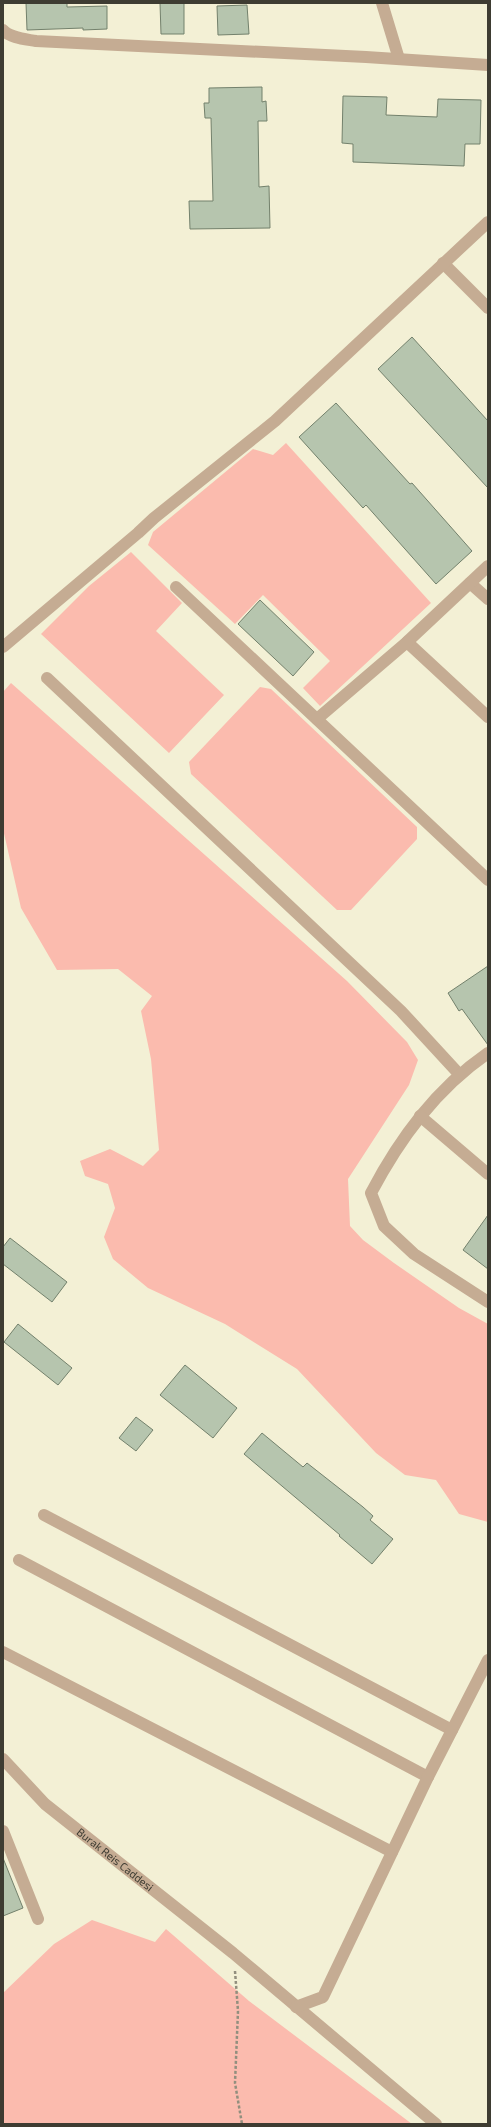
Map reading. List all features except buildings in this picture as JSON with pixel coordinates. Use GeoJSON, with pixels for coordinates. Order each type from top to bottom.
{"type":"FeatureCollection","features":[{"type":"Feature","properties":{"kind":"street"},"geometry":{"type":"LineString","coordinates":[[382,3],[399,59]]}},
{"type":"Feature","properties":{"kind":"street"},"geometry":{"type":"LineString","coordinates":[[4,32],[36,41],[399,59],[488,65]]}},
{"type":"Feature","properties":{"kind":"street"},"geometry":{"type":"LineString","coordinates":[[3,647],[154,518],[275,421],[443,262],[488,222]]}},
{"type":"Feature","properties":{"kind":"street"},"geometry":{"type":"LineString","coordinates":[[443,262],[488,308]]}},
{"type":"Feature","properties":{"kind":"street"},"geometry":{"type":"LineString","coordinates":[[317,719],[407,642],[488,566]]}},
{"type":"Feature","properties":{"kind":"street"},"geometry":{"type":"LineString","coordinates":[[470,583],[488,599]]}},
{"type":"Feature","properties":{"kind":"street"},"geometry":{"type":"LineString","coordinates":[[176,587],[488,880]]}},
{"type":"Feature","properties":{"kind":"street"},"geometry":{"type":"LineString","coordinates":[[407,642],[488,717]]}},
{"type":"Feature","properties":{"kind":"street"},"geometry":{"type":"LineString","coordinates":[[47,678],[401,1011],[459,1074]]}},
{"type":"Feature","properties":{"kind":"street"},"geometry":{"type":"LineString","coordinates":[[488,1053],[459,1074],[420,1116],[387,1162],[371,1193],[384,1226],[414,1254],[488,1302]]}},
{"type":"Feature","properties":{"kind":"street"},"geometry":{"type":"LineString","coordinates":[[420,1116],[488,1174]]}},
{"type":"Feature","properties":{"kind":"street"},"geometry":{"type":"LineString","coordinates":[[44,1515],[452,1730]]}},
{"type":"Feature","properties":{"kind":"street"},"geometry":{"type":"LineString","coordinates":[[19,1560],[428,1777]]}},
{"type":"Feature","properties":{"kind":"street"},"geometry":{"type":"LineString","coordinates":[[3,1652],[392,1852]]}},
{"type":"Feature","properties":{"kind":"street"},"geometry":{"type":"LineString","coordinates":[[296,2007],[323,1997],[428,1777],[488,1660]]}},
{"type":"Feature","properties":{"kind":"street","name":"Burak Reis Caddesi"},"geometry":{"type":"LineString","coordinates":[[3,1759],[45,1804],[233,1953],[436,2124]]}},
{"type":"Feature","properties":{"kind":"street"},"geometry":{"type":"LineString","coordinates":[[3,1831],[38,1919]]}},
{"type":"Feature","properties":{"kind":"path"},"geometry":{"type":"LineString","coordinates":[[233,1953],[238,2011],[235,2083],[242,2124]]}},
{"type":"Feature","properties":{"kind":"shaded area"},"geometry":{"type":"Polygon","coordinates":[[[286,443],[431,603],[320,706],[303,688],[330,661],[263,595],[235,624],[148,545],[153,532],[253,449],[273,455],[286,443]]]}},
{"type":"Feature","properties":{"kind":"shaded area"},"geometry":{"type":"Polygon","coordinates":[[[131,552],[182,603],[156,631],[224,695],[169,753],[41,634],[89,586],[131,552]]]}},
{"type":"Feature","properties":{"kind":"shaded area"},"geometry":{"type":"Polygon","coordinates":[[[11,683],[347,981],[407,1042],[418,1060],[409,1085],[348,1179],[350,1226],[363,1240],[394,1263],[459,1308],[488,1324],[488,1522],[459,1514],[436,1480],[405,1475],[376,1453],[297,1369],[225,1324],[148,1288],[113,1259],[104,1237],[115,1208],[108,1184],[85,1176],[80,1161],[110,1149],[143,1166],[159,1150],[151,1059],[141,1011],[152,996],[118,969],[57,970],[21,908],[3,829],[3,692],[11,683]]]}},
{"type":"Feature","properties":{"kind":"shaded area"},"geometry":{"type":"Polygon","coordinates":[[[260,687],[271,689],[417,827],[417,839],[351,910],[337,910],[191,774],[189,762],[260,687]]]}},
{"type":"Feature","properties":{"kind":"shaded area"},"geometry":{"type":"Polygon","coordinates":[[[92,1920],[155,1942],[166,1929],[249,2001],[412,2124],[3,2124],[3,1993],[54,1944],[92,1920]]]}}]}
